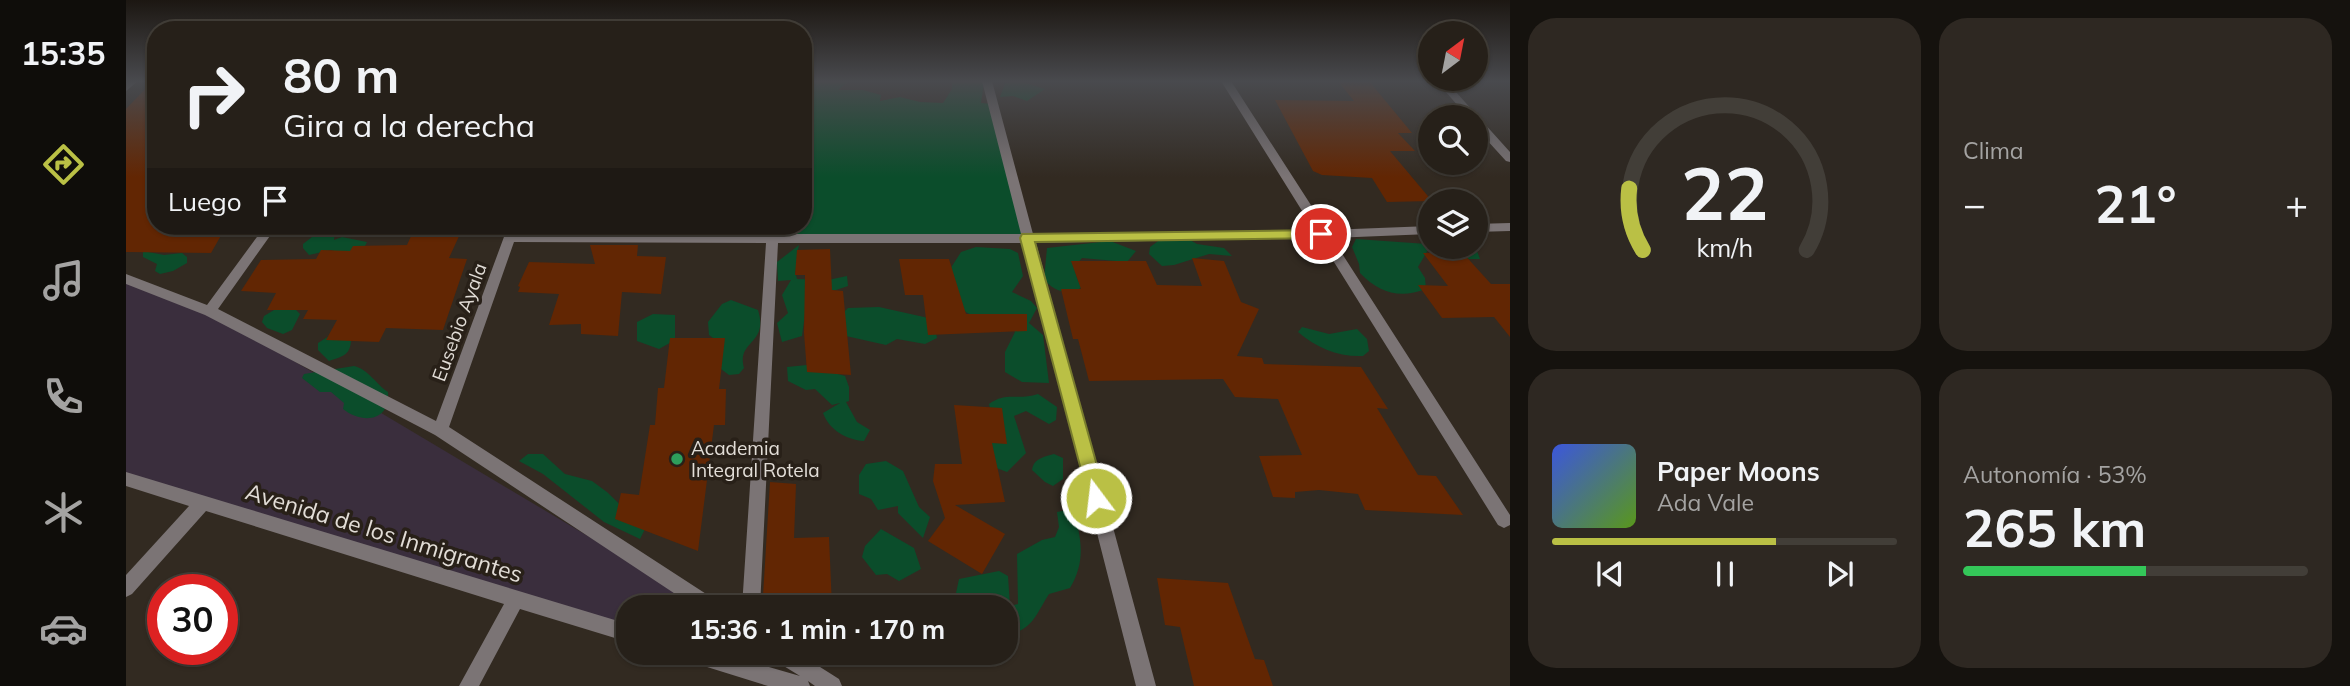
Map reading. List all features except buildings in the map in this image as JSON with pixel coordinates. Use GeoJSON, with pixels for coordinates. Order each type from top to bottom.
{"type":"FeatureCollection","features":[{"type":"Feature","properties":{"kind":"street"},"geometry":{"type":"LineString","coordinates":[[995,113],[1146,686]]}},
{"type":"Feature","properties":{"kind":"street"},"geometry":{"type":"LineString","coordinates":[[1246,113],[1504,520]]}},
{"type":"Feature","properties":{"kind":"street"},"geometry":{"type":"LineString","coordinates":[[1488,134],[1510,159]]}},
{"type":"Feature","properties":{"kind":"street"},"geometry":{"type":"LineString","coordinates":[[1488,228],[1510,227]]}},
{"type":"Feature","properties":{"kind":"street"},"geometry":{"type":"LineString","coordinates":[[812,233],[1027,238],[1418,230]]}},
{"type":"Feature","properties":{"kind":"street"},"geometry":{"type":"LineString","coordinates":[[210,311],[265,235]]}},
{"type":"Feature","properties":{"kind":"street","name":"Eusebio Ayala"},"geometry":{"type":"LineString","coordinates":[[440,430],[511,235]]}},
{"type":"Feature","properties":{"kind":"street"},"geometry":{"type":"LineString","coordinates":[[752,595],[772,235]]}},
{"type":"Feature","properties":{"kind":"street"},"geometry":{"type":"LineString","coordinates":[[126,279],[210,311],[440,430],[693,595]]}},
{"type":"Feature","properties":{"kind":"street","name":"Avenida de los Inmigrantes"},"geometry":{"type":"LineString","coordinates":[[126,480],[616,630]]}},
{"type":"Feature","properties":{"kind":"street"},"geometry":{"type":"LineString","coordinates":[[126,588],[202,503]]}},
{"type":"Feature","properties":{"kind":"street"},"geometry":{"type":"LineString","coordinates":[[469,686],[516,599]]}},
{"type":"Feature","properties":{"kind":"street"},"geometry":{"type":"LineString","coordinates":[[749,665],[800,686]]}},
{"type":"Feature","properties":{"kind":"street"},"geometry":{"type":"LineString","coordinates":[[800,665],[832,686]]}},
{"type":"Feature","properties":{"kind":"shaded area"},"geometry":{"type":"Polygon","coordinates":[[[126,283],[210,311],[687,595],[616,595],[616,630],[126,480],[126,283]]]}},
{"type":"Feature","properties":{"kind":"green space"},"geometry":{"type":"Polygon","coordinates":[[[812,113],[995,113],[1027,238],[772,238],[772,235],[812,235],[812,113]]]}},
{"type":"Feature","properties":{"kind":"green space"},"geometry":{"type":"Polygon","coordinates":[[[1180,234],[1197,244],[1224,248],[1232,256],[1209,254],[1162,266],[1149,254],[1150,247],[1161,239],[1180,234]]]}},
{"type":"Feature","properties":{"kind":"green space"},"geometry":{"type":"Polygon","coordinates":[[[314,235],[335,235],[334,240],[342,237],[367,242],[365,246],[343,254],[331,250],[309,255],[303,244],[314,235]]]}},
{"type":"Feature","properties":{"kind":"green space"},"geometry":{"type":"Polygon","coordinates":[[[1356,239],[1418,243],[1418,259],[1423,259],[1418,267],[1425,278],[1426,289],[1399,294],[1382,289],[1360,273],[1352,247],[1356,239]]]}},
{"type":"Feature","properties":{"kind":"green space"},"geometry":{"type":"Polygon","coordinates":[[[1110,241],[1136,251],[1127,262],[1082,258],[1076,272],[1082,287],[1077,290],[1057,290],[1044,279],[1047,248],[1110,241]]]}},
{"type":"Feature","properties":{"kind":"green space"},"geometry":{"type":"Polygon","coordinates":[[[799,245],[797,254],[803,261],[795,272],[797,279],[828,280],[847,276],[848,286],[836,290],[808,291],[802,336],[782,342],[777,323],[788,313],[782,295],[791,280],[778,281],[777,262],[799,245]]]}},
{"type":"Feature","properties":{"kind":"green space"},"geometry":{"type":"Polygon","coordinates":[[[976,247],[1010,249],[1018,253],[1023,276],[1012,292],[1031,301],[1037,308],[1029,323],[1043,335],[1049,383],[1022,382],[1005,372],[1005,352],[1015,332],[1007,321],[972,315],[961,307],[947,274],[961,252],[976,247]]]}},
{"type":"Feature","properties":{"kind":"green space"},"geometry":{"type":"Polygon","coordinates":[[[143,251],[164,255],[182,253],[187,257],[187,263],[173,271],[160,274],[155,271],[157,264],[143,257],[143,251]]]}},
{"type":"Feature","properties":{"kind":"green space"},"geometry":{"type":"Polygon","coordinates":[[[731,300],[758,310],[760,321],[756,336],[744,352],[744,368],[739,374],[729,375],[721,369],[720,343],[709,335],[708,322],[722,304],[731,300]]]}},
{"type":"Feature","properties":{"kind":"green space"},"geometry":{"type":"Polygon","coordinates":[[[879,307],[933,319],[937,338],[925,344],[897,339],[886,345],[837,334],[842,314],[848,308],[879,307]]]}},
{"type":"Feature","properties":{"kind":"green space"},"geometry":{"type":"Polygon","coordinates":[[[274,310],[296,310],[300,314],[292,330],[283,334],[267,328],[262,322],[264,316],[274,310]]]}},
{"type":"Feature","properties":{"kind":"green space"},"geometry":{"type":"Polygon","coordinates":[[[653,314],[675,315],[675,340],[659,349],[637,341],[637,322],[653,314]]]}},
{"type":"Feature","properties":{"kind":"green space"},"geometry":{"type":"Polygon","coordinates":[[[1302,327],[1329,334],[1357,329],[1367,339],[1369,351],[1363,356],[1354,356],[1328,350],[1298,332],[1302,327]]]}},
{"type":"Feature","properties":{"kind":"green space"},"geometry":{"type":"Polygon","coordinates":[[[332,334],[351,338],[351,344],[346,354],[329,361],[318,350],[318,343],[332,334]]]}},
{"type":"Feature","properties":{"kind":"green space"},"geometry":{"type":"Polygon","coordinates":[[[807,365],[845,376],[849,387],[849,401],[846,402],[857,422],[870,430],[864,441],[839,433],[826,419],[823,413],[840,403],[832,405],[815,389],[806,390],[788,381],[787,367],[807,365]]]}},
{"type":"Feature","properties":{"kind":"green space"},"geometry":{"type":"Polygon","coordinates":[[[354,366],[364,370],[388,392],[387,402],[380,415],[366,418],[350,414],[343,409],[344,403],[331,392],[320,392],[302,378],[304,374],[354,366]]]}},
{"type":"Feature","properties":{"kind":"green space"},"geometry":{"type":"Polygon","coordinates":[[[1038,394],[1057,407],[1056,420],[1049,424],[1026,411],[1014,416],[1026,453],[1007,472],[986,464],[993,420],[989,404],[1001,398],[1038,394]]]}},
{"type":"Feature","properties":{"kind":"green space"},"geometry":{"type":"Polygon","coordinates":[[[528,454],[543,454],[565,474],[592,481],[607,492],[645,529],[640,539],[604,522],[543,474],[519,461],[528,454]]]}},
{"type":"Feature","properties":{"kind":"green space"},"geometry":{"type":"Polygon","coordinates":[[[1054,454],[1063,458],[1063,479],[1053,486],[1032,470],[1037,460],[1054,454]]]}},
{"type":"Feature","properties":{"kind":"green space"},"geometry":{"type":"Polygon","coordinates":[[[886,461],[903,471],[919,507],[930,517],[923,538],[898,513],[898,506],[878,510],[871,499],[859,494],[859,475],[866,464],[886,461]]]}},
{"type":"Feature","properties":{"kind":"green space"},"geometry":{"type":"Polygon","coordinates":[[[1072,509],[1078,529],[1081,549],[1075,578],[1070,588],[1049,594],[1028,626],[1018,632],[1017,554],[1042,540],[1055,537],[1059,527],[1057,512],[1072,509]]]}},
{"type":"Feature","properties":{"kind":"green space"},"geometry":{"type":"Polygon","coordinates":[[[881,529],[914,548],[921,569],[899,581],[887,574],[876,575],[862,557],[865,546],[881,529]]]}},
{"type":"Feature","properties":{"kind":"green space"},"geometry":{"type":"Polygon","coordinates":[[[999,571],[1008,576],[1009,595],[956,595],[959,579],[999,571]]]}},
{"type":"Feature","properties":{"kind":"place","name":"Academia Integral Rotela"},"geometry":{"type":"Point","coordinates":[677,459]}},
{"type":"Feature","properties":{"kind":"route"},"geometry":{"type":"LineString","coordinates":[[1096,498],[1027,238],[1321,234]]}}]}
